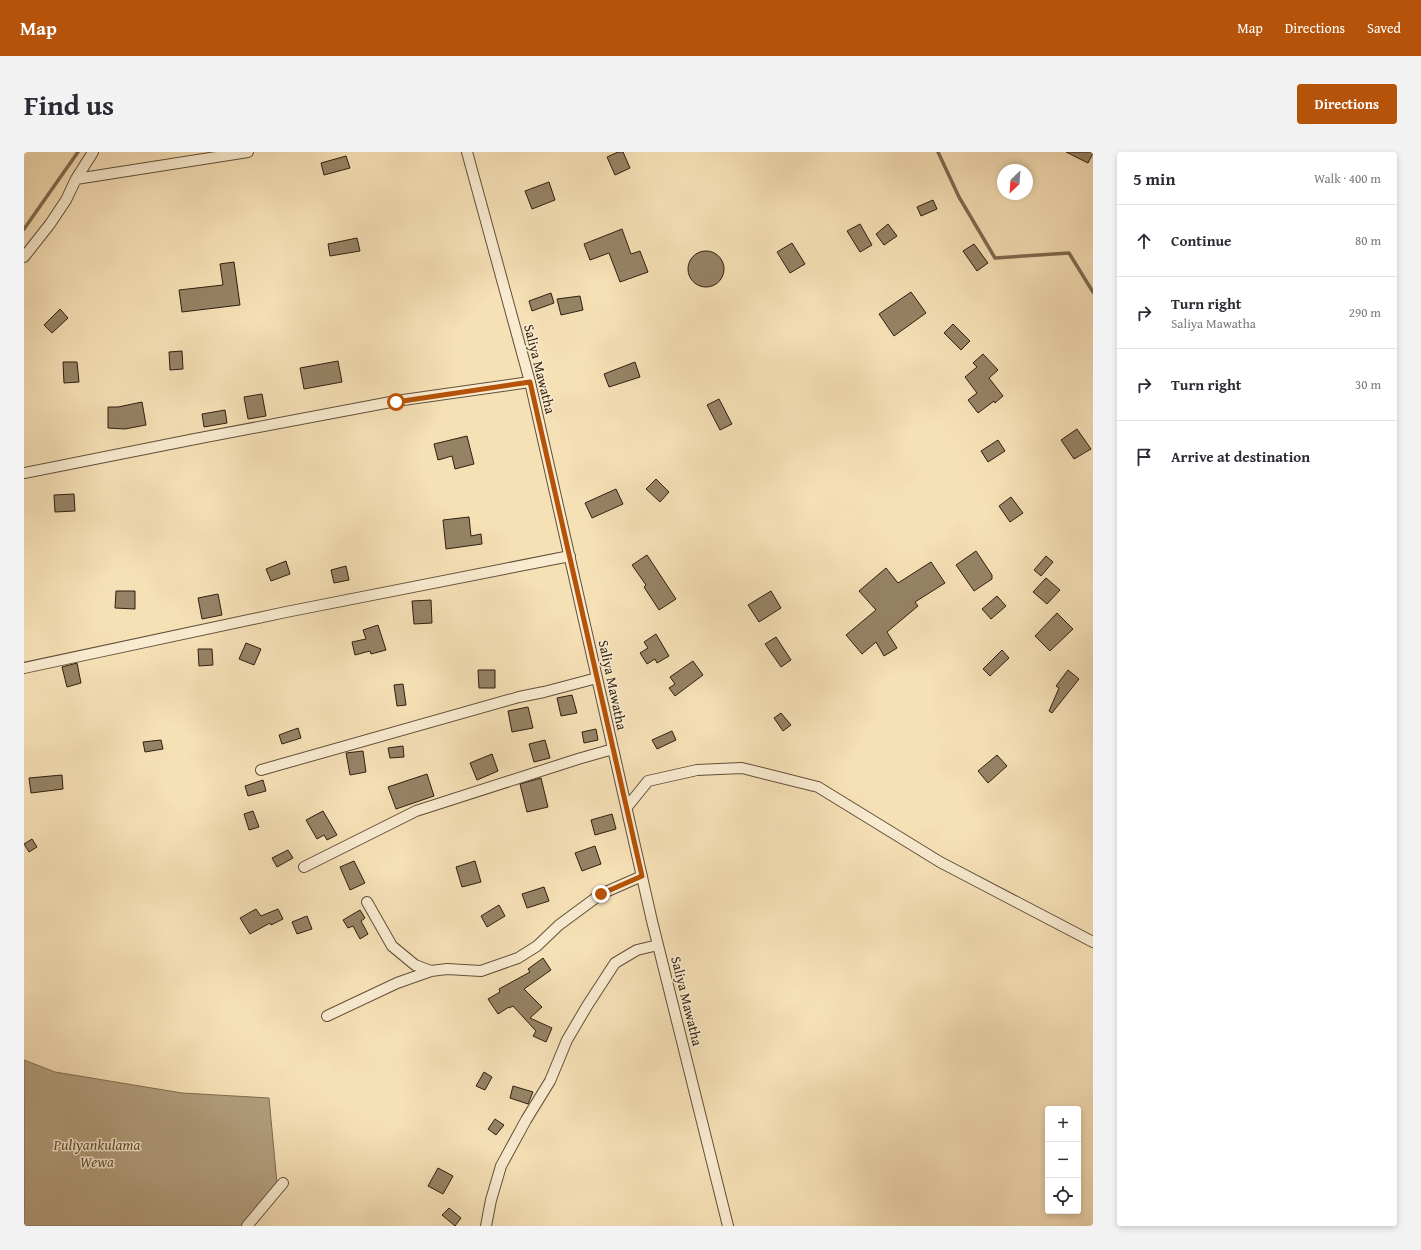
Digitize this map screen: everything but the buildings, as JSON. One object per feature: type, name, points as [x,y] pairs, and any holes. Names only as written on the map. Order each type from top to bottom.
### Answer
[{"type":"street","points":[[24,257],[50,224],[66,200],[76,179],[93,152]]},
{"type":"street","points":[[76,179],[248,152]]},
{"type":"street","name":"Saliya Mawatha","points":[[467,152],[530,382],[658,945],[728,1226]]},
{"type":"street","points":[[24,473],[203,437],[396,402],[530,382]]},
{"type":"street","points":[[24,668],[293,610],[570,556]]},
{"type":"street","points":[[261,770],[519,697],[597,678]]},
{"type":"street","points":[[304,867],[416,811],[613,749]]},
{"type":"street","points":[[627,807],[648,781],[697,770],[742,768],[818,787],[940,862],[1093,942]]},
{"type":"street","points":[[326,1016],[397,983],[431,971],[447,969],[481,971],[518,958],[537,946],[559,925],[601,894],[642,876]]},
{"type":"street","points":[[367,902],[392,946],[415,965],[431,971]]},
{"type":"street","points":[[486,1226],[491,1200],[501,1166],[526,1120],[550,1081],[567,1040],[587,1006],[615,963],[637,950],[658,945]]},
{"type":"street","points":[[247,1226],[282,1183]]},
{"type":"water","name":"Puliyankulama Wewa","points":[[24,1060],[55,1072],[182,1093],[269,1098],[277,1183],[241,1226],[24,1226]]},
{"type":"waterway","points":[[24,229],[78,152]]},
{"type":"waterway","points":[[938,152],[959,197],[995,258],[1069,253],[1093,292]]},
{"type":"route","points":[[396,402],[530,382],[642,876],[601,894]]}]
